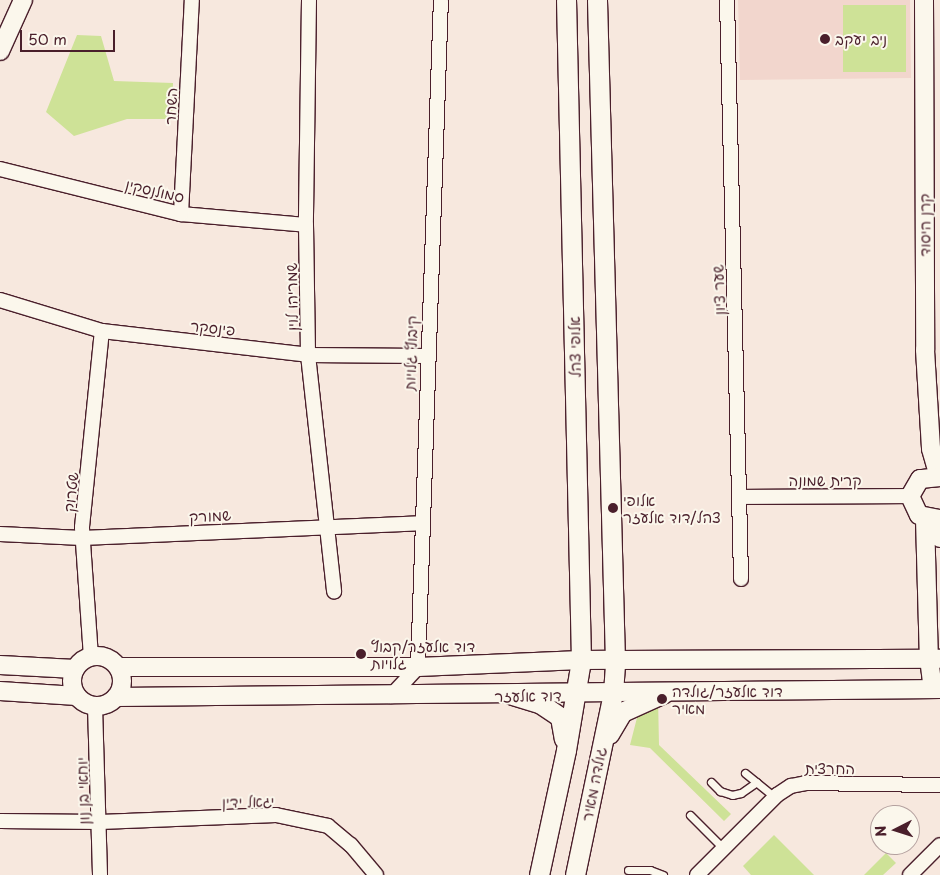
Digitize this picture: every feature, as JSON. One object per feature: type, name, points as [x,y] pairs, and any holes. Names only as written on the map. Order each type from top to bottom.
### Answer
[{"type":"main road","name":"אלופי צהל","points":[[566,0],[581,660],[577,694]]},
{"type":"main road","points":[[597,0],[615,661],[613,693]]},
{"type":"main road","name":"גולדה מאיר","points":[[575,875],[599,751],[613,693]]},
{"type":"main road","points":[[599,751],[622,712],[664,693]]},
{"type":"main road","points":[[512,694],[541,704],[560,717],[566,750]]},
{"type":"main road","points":[[540,875],[577,694]]},
{"type":"street","points":[[0,47],[23,0]]},
{"type":"street","name":"השחר","points":[[181,214],[192,0]]},
{"type":"street","name":"שמריהו לוין","points":[[309,0],[306,225],[308,355],[334,592]]},
{"type":"street","name":"קיבוץ גלויות","points":[[418,667],[426,356],[441,0]]},
{"type":"street","name":"שער ציון","points":[[726,0],[741,579]]},
{"type":"street","name":"קרן היסוד","points":[[924,0],[925,350],[931,449],[935,477]]},
{"type":"street","name":"סמולנסקין","points":[[0,168],[181,214],[306,225]]},
{"type":"street","name":"פינסקר","points":[[1,305],[102,331],[308,355],[426,356]]},
{"type":"street","name":"שטרוק","points":[[91,657],[82,538],[102,331]]},
{"type":"street","points":[[935,477],[915,484],[910,496],[914,510],[935,519]]},
{"type":"street","name":"קרית שמונה","points":[[740,497],[910,496]]},
{"type":"street","points":[[935,519],[940,538]]},
{"type":"street","points":[[935,519],[937,689]]},
{"type":"street","name":"שמורק","points":[[0,534],[82,538],[328,525],[421,523]]},
{"type":"street","points":[[0,665],[75,669],[91,657],[106,658],[118,667],[418,667],[581,660],[936,661]]},
{"type":"street","points":[[116,697],[122,683],[118,667]]},
{"type":"street","points":[[391,696],[418,667]]},
{"type":"street","points":[[75,669],[72,683],[78,696]]},
{"type":"street","name":"דוד אלעזר","points":[[95,706],[116,697],[391,696],[937,689]]},
{"type":"street","points":[[0,691],[78,696],[95,706]]},
{"type":"street","name":"יוחאי בן נון","points":[[95,706],[100,822],[100,875]]},
{"type":"street","name":"החרצית","points":[[697,875],[785,789],[802,783],[940,785]]},
{"type":"street","name":"יגאל ידין","points":[[0,821],[100,822],[276,815],[328,826],[351,845],[376,875]]},
{"type":"street","points":[[910,875],[940,845]]},
{"type":"lane","points":[[745,773],[775,797]]},
{"type":"lane","points":[[711,782],[720,791],[732,794],[741,793],[756,782]]},
{"type":"lane","points":[[690,815],[724,848]]},
{"type":"lane","points":[[628,870],[650,870],[663,875]]},
{"type":"shaded area","name":"ניב יעקב","points":[[738,0],[910,0],[911,78],[740,80]]},
{"type":"green space","points":[[843,5],[906,5],[906,72],[843,72]]},
{"type":"green space","points":[[77,35],[101,36],[114,81],[173,83],[172,119],[127,119],[74,136],[46,112]]},
{"type":"green space","points":[[658,697],[659,745],[731,814],[724,821],[650,748],[630,745],[640,706]]},
{"type":"green space","points":[[774,835],[814,875],[751,875],[743,866]]},
{"type":"green space","points":[[884,855],[888,855],[896,863],[883,875],[864,875]]},
{"type":"place","name":"ניב יעקב","points":[[825,39]]},
{"type":"place","name":"אלופי צהל/דוד אלעזר","points":[[613,508]]},
{"type":"place","name":"דוד אלעזר/קבוץ גלויות","points":[[361,654]]},
{"type":"place","name":"דוד אלעזר/גולדה מאיר","points":[[662,699]]}]
